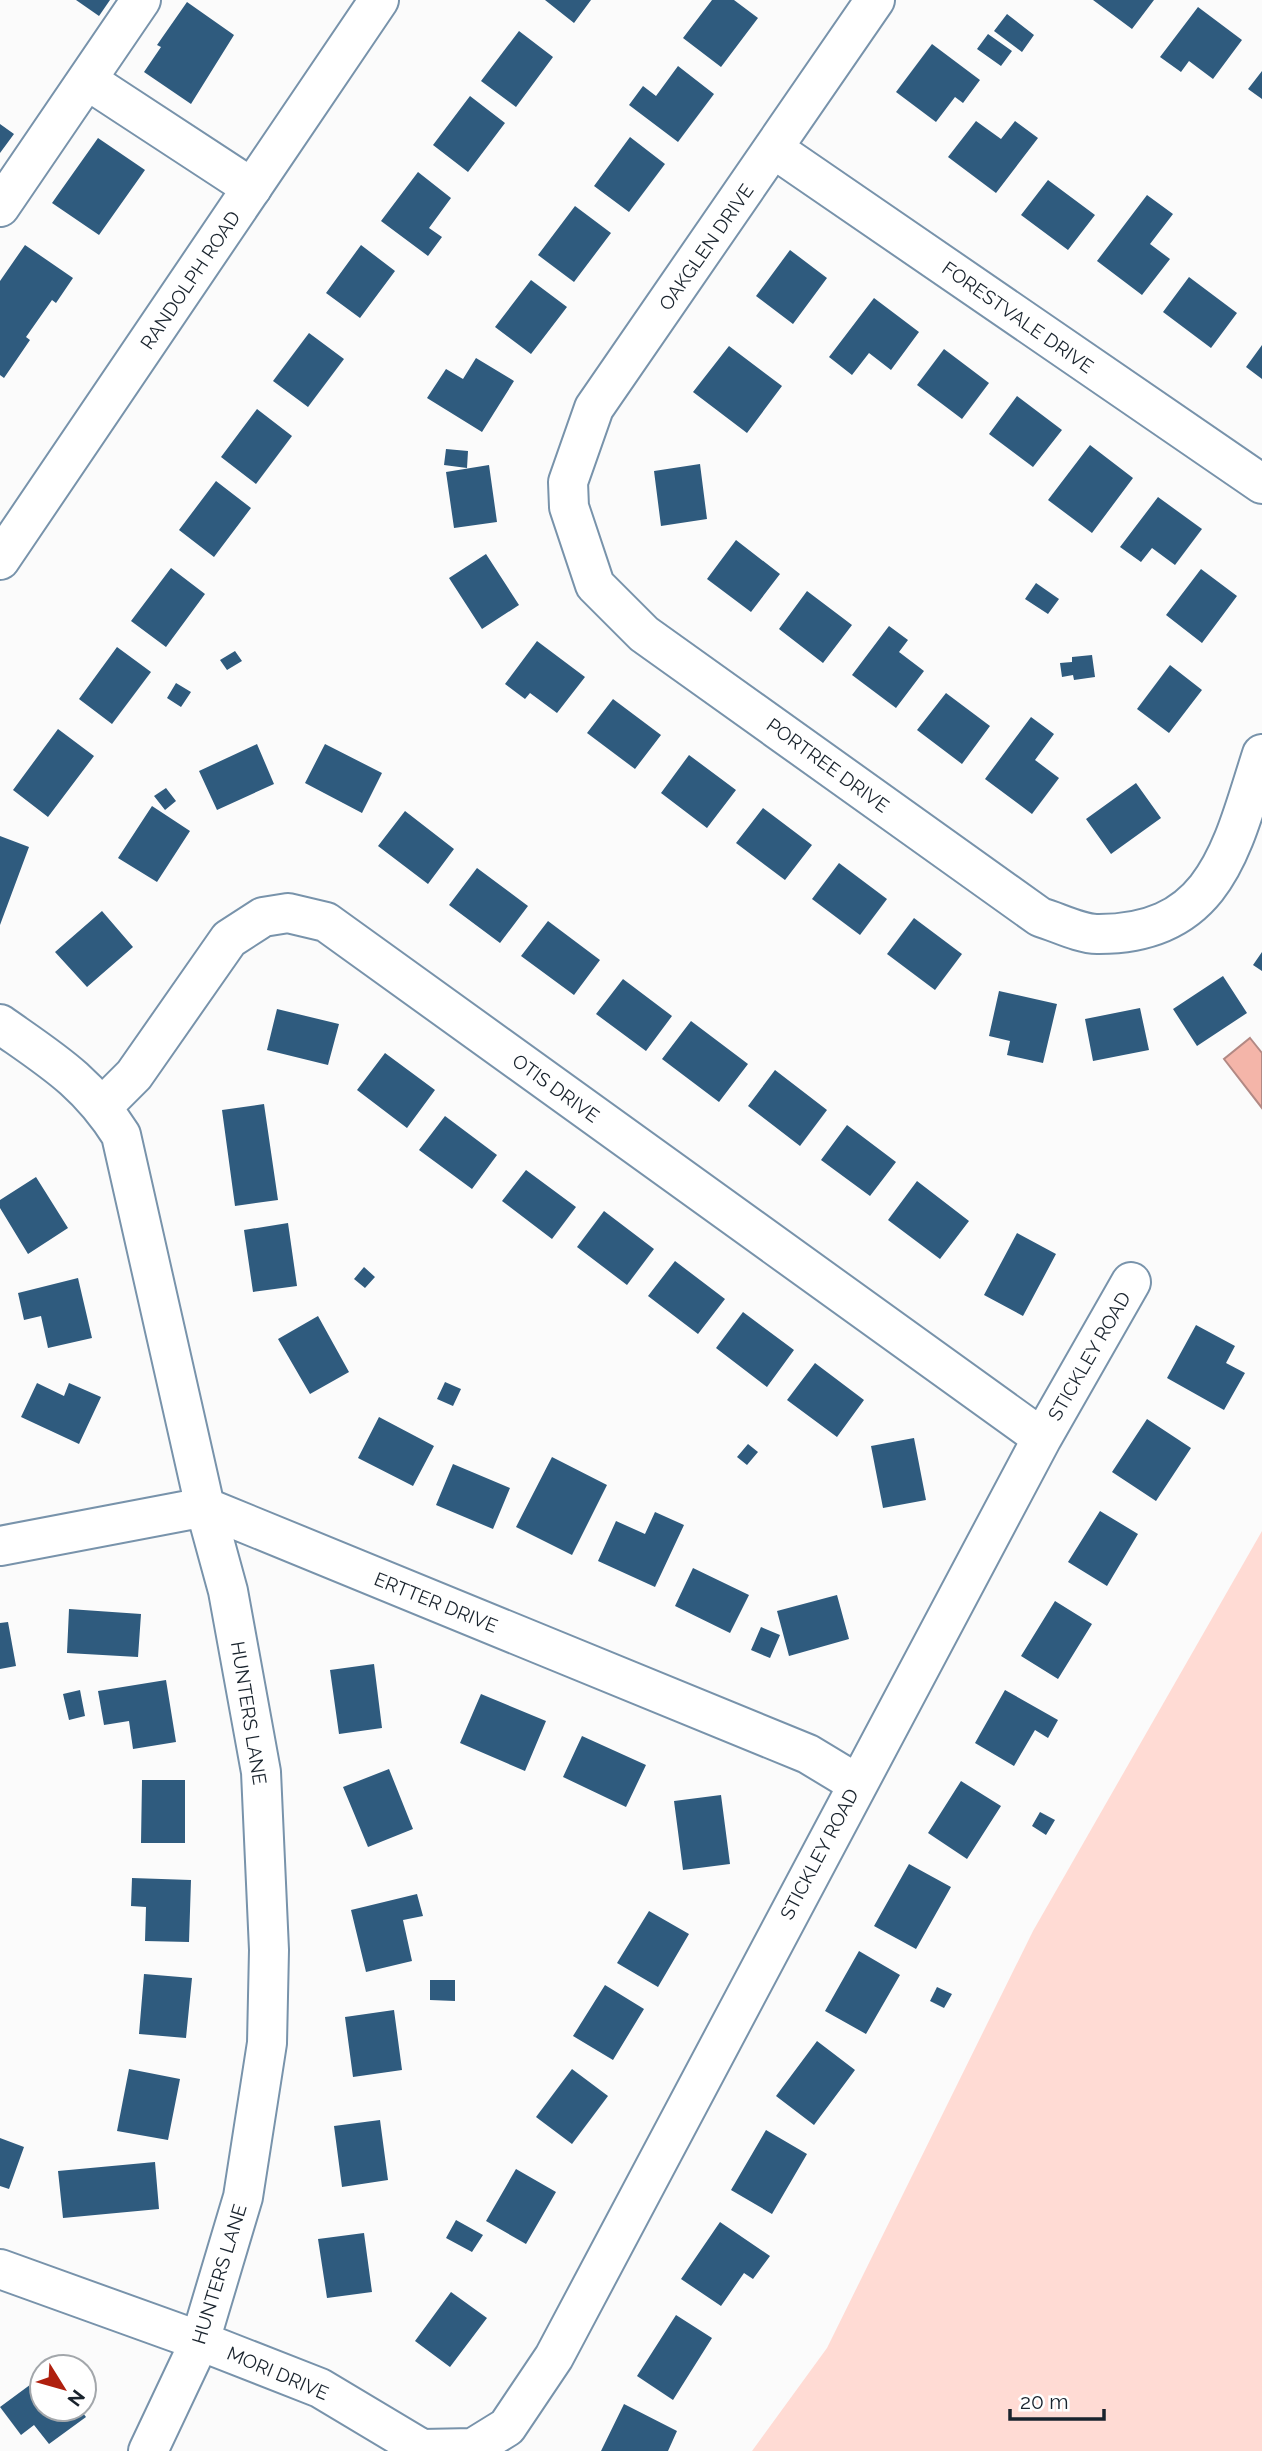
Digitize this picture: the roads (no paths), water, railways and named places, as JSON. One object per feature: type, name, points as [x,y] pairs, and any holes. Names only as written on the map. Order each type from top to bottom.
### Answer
[{"type":"street","points":[[0,207],[141,0]]},
{"type":"street","name":"RANDOLPH ROAD","points":[[0,560],[379,0]]},
{"type":"street","name":"OAKGLEN DRIVE","points":[[569,507],[568,482],[594,408],[874,0]]},
{"type":"street","points":[[87,80],[252,188]]},
{"type":"street","name":"FORESTVALE DRIVE","points":[[774,149],[1262,484]]},
{"type":"street","name":"PORTREE DRIVE","points":[[569,507],[596,585],[644,634],[1040,917],[1095,934],[1153,927],[1199,900],[1229,856],[1262,754]]},
{"type":"street","name":"OTIS DRIVE","points":[[103,1106],[134,1074],[229,939],[262,917],[288,913],[326,922],[1042,1438]]},
{"type":"street","name":"HUNTERS LANE","points":[[0,1024],[76,1078],[103,1106],[121,1135],[205,1507],[228,1591],[261,1772],[269,1950],[267,2043],[243,2197],[200,2341],[148,2451]]},
{"type":"street","name":"STICKLEY ROAD","points":[[507,2427],[554,2357],[856,1783],[1042,1438],[1131,1282]]},
{"type":"street","points":[[0,1546],[205,1507]]},
{"type":"street","name":"ERTTER DRIVE","points":[[205,1507],[808,1754],[856,1783]]},
{"type":"street","name":"MORI DRIVE","points":[[0,2269],[200,2341],[320,2388],[422,2449],[473,2448],[507,2427]]}]
